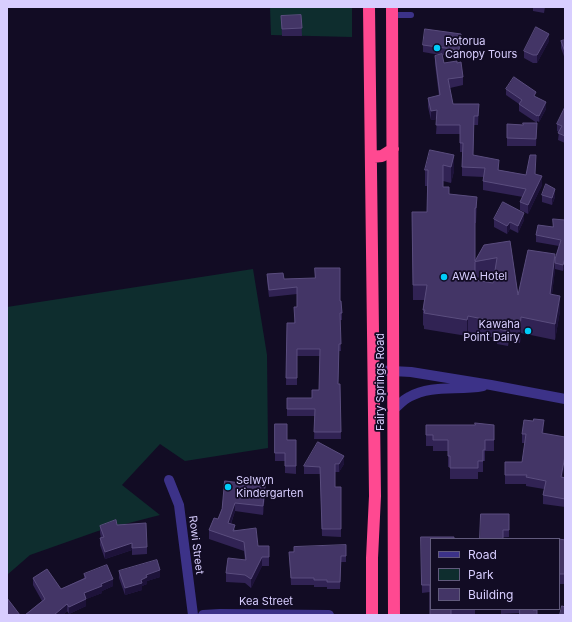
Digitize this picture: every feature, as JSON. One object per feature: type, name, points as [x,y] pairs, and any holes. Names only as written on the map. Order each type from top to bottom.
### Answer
[{"type":"highway","name":"Fairy Springs Road","points":[[370,7],[375,496],[372,558],[372,615]]},
{"type":"highway","points":[[370,28],[376,7]]},
{"type":"highway","name":"Fairy Springs Road","points":[[392,11],[394,615]]},
{"type":"highway","points":[[371,157],[382,156],[393,149]]},
{"type":"street","points":[[374,370],[394,370],[565,397]]},
{"type":"street","points":[[394,409],[407,398],[427,390],[439,388],[471,388],[491,385]]},
{"type":"street","name":"Rowi Street","points":[[168,480],[179,505],[193,615]]},
{"type":"street","name":"Kea Street","points":[[203,615],[329,615]]},
{"type":"lane","points":[[392,11],[411,15]]},
{"type":"green space","points":[[270,7],[352,7],[352,37],[271,35]]},
{"type":"green space","points":[[253,269],[267,355],[268,448],[185,461],[160,444],[122,485],[160,515],[98,531],[30,555],[7,575],[7,307]]},
{"type":"building","points":[[301,15],[302,28],[282,29],[281,16]]},
{"type":"building","points":[[536,27],[549,34],[537,55],[533,55],[524,51]]},
{"type":"building","points":[[425,29],[461,34],[459,50],[423,45]]},
{"type":"building","points":[[565,40],[565,52],[561,41]]},
{"type":"building","points":[[442,54],[444,63],[457,61],[457,63],[461,62],[463,77],[448,79],[453,104],[479,104],[478,116],[474,116],[473,155],[499,160],[498,170],[526,175],[530,155],[536,155],[535,174],[542,176],[528,205],[520,202],[526,189],[483,181],[485,168],[462,167],[463,143],[460,143],[460,125],[436,125],[437,110],[431,111],[428,98],[440,95],[435,56]]},
{"type":"building","points":[[514,77],[536,92],[534,96],[546,102],[539,116],[519,104],[522,100],[506,89]]},
{"type":"building","points":[[565,107],[565,136],[558,133],[562,126],[557,124]]},
{"type":"building","points":[[523,123],[537,123],[536,139],[507,138],[507,124],[523,125]]},
{"type":"building","points":[[430,150],[454,155],[451,167],[443,165],[443,187],[449,187],[449,194],[477,197],[475,208],[475,261],[484,245],[510,241],[518,295],[528,250],[555,254],[550,294],[560,296],[555,324],[521,317],[520,327],[509,325],[508,331],[497,329],[498,322],[468,316],[467,320],[424,313],[425,310],[423,310],[427,285],[413,285],[412,212],[427,212],[428,170],[425,170]],"holes":[[[497,258],[493,283],[475,280],[475,262]]]},
{"type":"building","points":[[546,184],[555,189],[552,198],[542,195]]},
{"type":"building","points":[[503,202],[524,213],[518,226],[510,222],[507,226],[494,219]]},
{"type":"building","points":[[553,219],[565,220],[565,258],[563,265],[555,263],[561,240],[536,235],[538,225],[553,227]]},
{"type":"building","points":[[315,268],[340,268],[340,301],[342,313],[340,313],[341,344],[339,344],[338,384],[340,384],[341,432],[314,432],[315,409],[287,409],[287,398],[312,398],[312,390],[319,390],[320,349],[297,349],[297,378],[286,378],[287,323],[295,323],[294,307],[297,307],[297,287],[269,290],[267,274],[283,273],[284,279],[315,278]]},
{"type":"building","points":[[534,419],[544,420],[542,433],[565,437],[565,456],[561,477],[565,478],[565,499],[543,495],[546,481],[526,477],[527,475],[505,475],[505,462],[522,462],[526,434],[522,434],[524,420],[533,421]]},
{"type":"building","points":[[475,423],[494,425],[494,440],[485,440],[483,461],[478,461],[478,468],[450,468],[448,440],[433,440],[433,435],[426,435],[426,425],[475,425]]},
{"type":"building","points":[[275,424],[287,424],[287,440],[296,440],[296,466],[285,466],[285,453],[275,453]]},
{"type":"building","points":[[318,442],[344,456],[339,464],[335,464],[335,487],[341,487],[341,529],[322,529],[320,467],[304,466]]},
{"type":"building","points":[[225,481],[265,486],[263,506],[235,503],[228,523],[235,525],[233,531],[256,528],[258,546],[269,546],[269,557],[262,557],[251,579],[245,575],[226,573],[228,558],[246,560],[244,542],[209,530],[214,518],[218,519],[222,509]]},
{"type":"building","points":[[481,514],[509,514],[509,530],[503,530],[503,538],[480,538]]},
{"type":"building","points":[[116,520],[117,525],[146,523],[147,547],[132,548],[132,543],[105,552],[100,538],[104,537],[100,526]]},
{"type":"building","points":[[421,537],[454,537],[430,538],[430,585],[422,585]]},
{"type":"building","points":[[560,539],[565,540],[565,574],[560,574]]},
{"type":"building","points":[[346,545],[346,556],[341,556],[340,582],[314,580],[314,578],[291,578],[289,552],[294,552],[294,547]]},
{"type":"building","points":[[157,560],[160,570],[146,575],[147,577],[141,580],[142,583],[125,588],[119,571]]},
{"type":"building","points":[[107,565],[113,579],[101,584],[102,586],[84,593],[86,599],[69,607],[67,604],[54,615],[25,615],[45,599],[33,578],[47,569],[61,589],[86,578],[84,574]]},
{"type":"building","points":[[7,598],[20,615],[7,615]]},
{"type":"building","points":[[562,606],[565,607],[565,615],[560,615]]},
{"type":"building","points":[[430,610],[451,610],[451,615],[430,615]]},
{"type":"building","points":[[520,610],[537,610],[537,615],[520,615]]},
{"type":"place","name":"Rotorua Canopy Tours","points":[[437,48]]},
{"type":"place","name":"AWA Hotel","points":[[444,277]]},
{"type":"place","name":"Kawaha Point Dairy","points":[[528,331]]},
{"type":"place","name":"Selwyn Kindergarten","points":[[228,487]]}]
